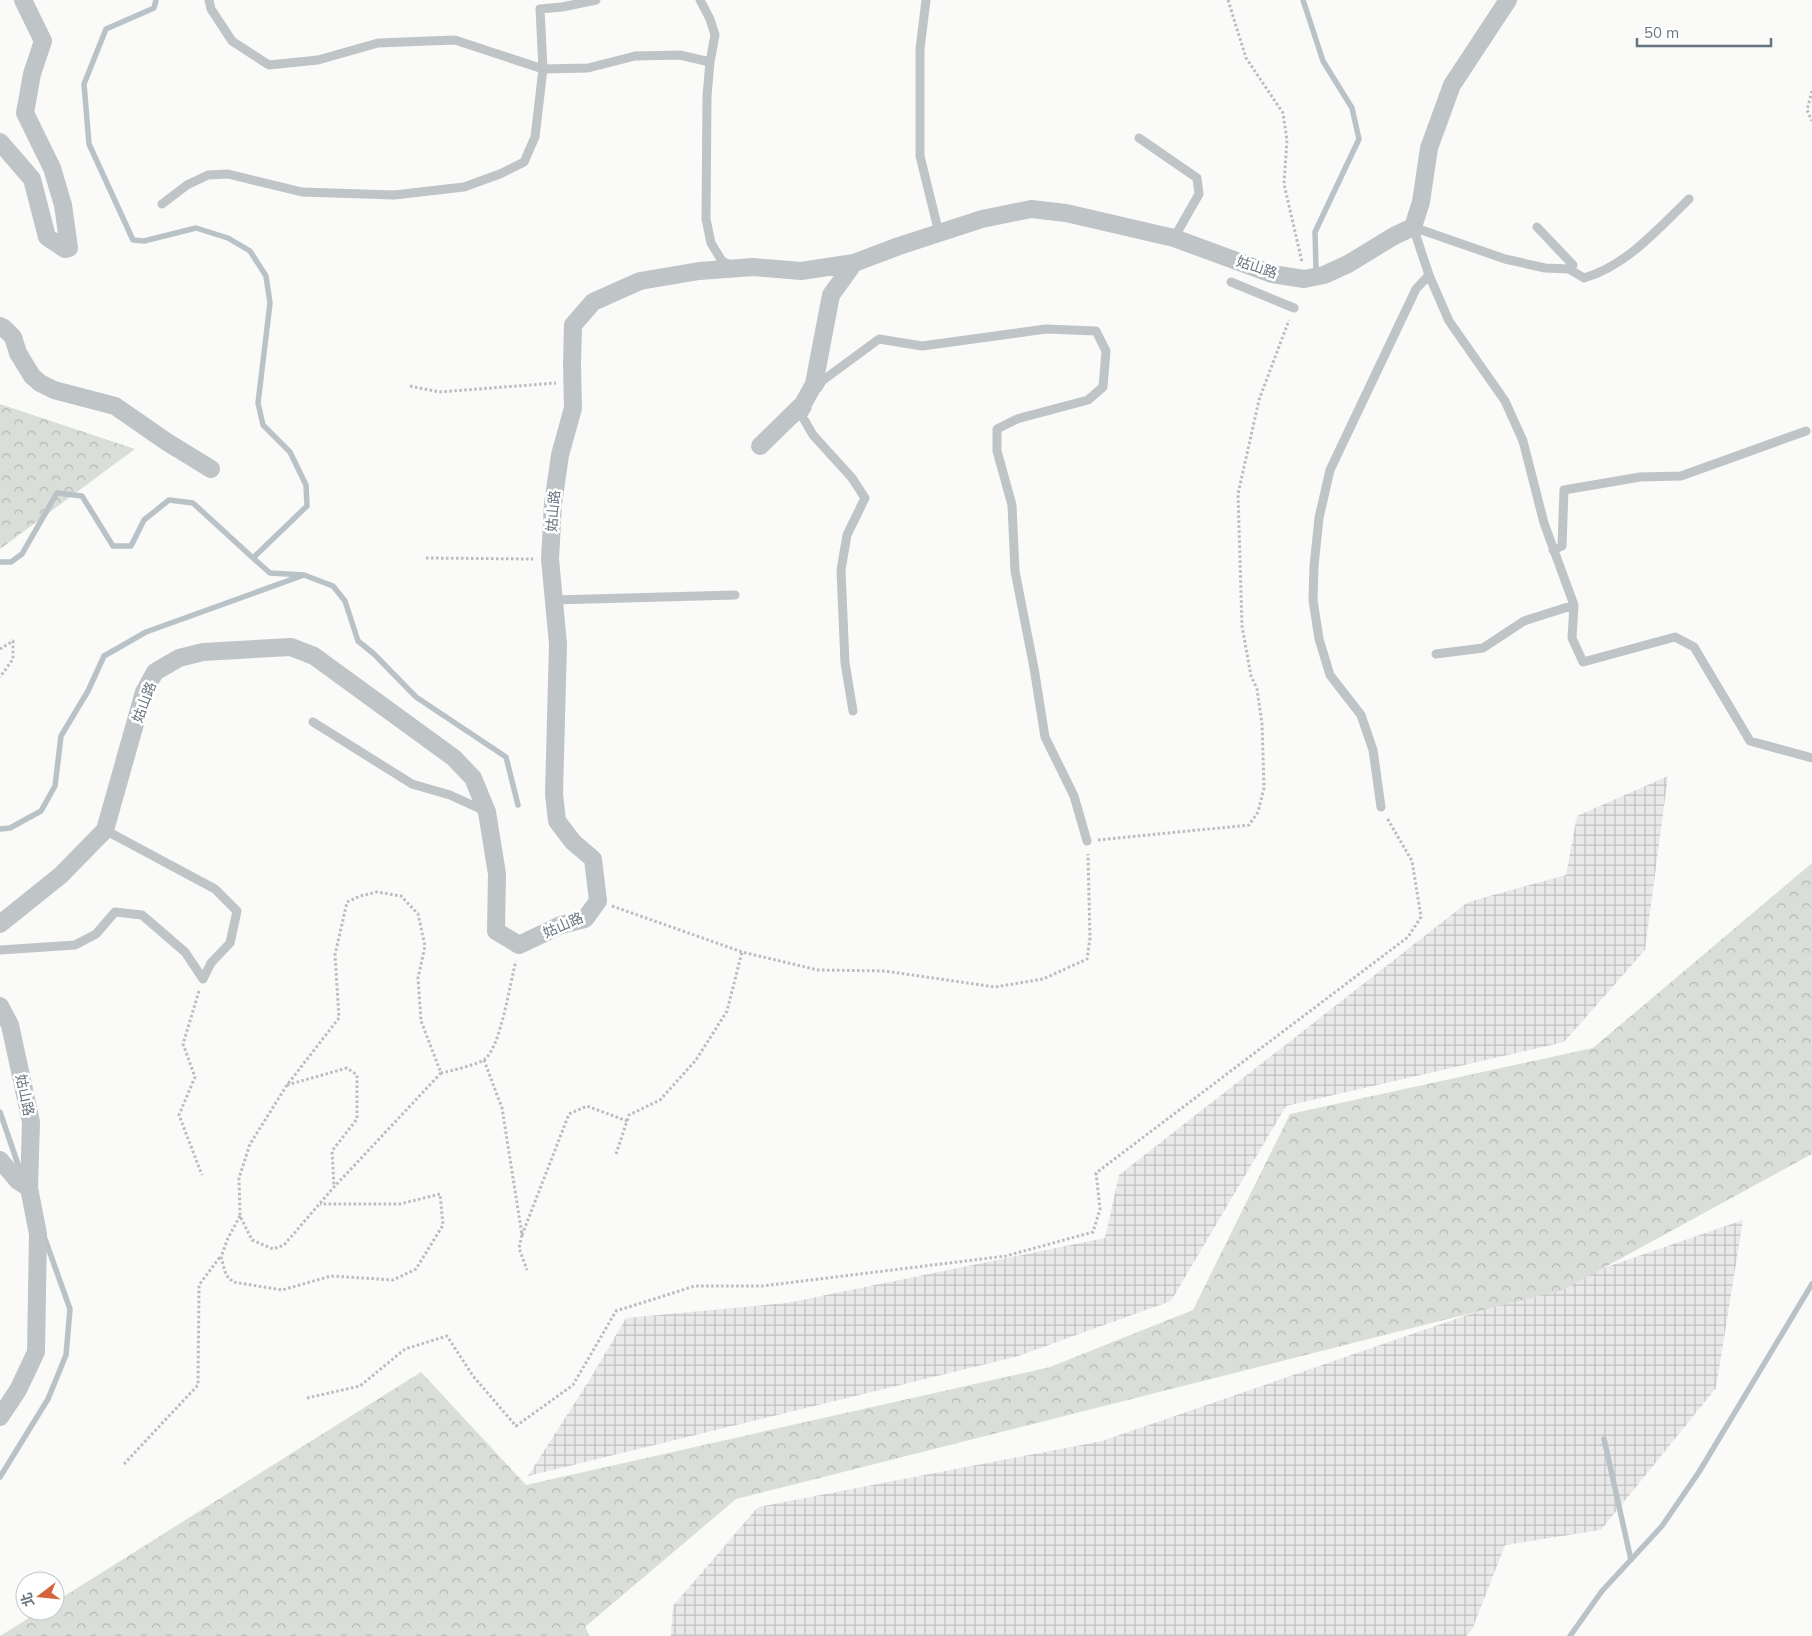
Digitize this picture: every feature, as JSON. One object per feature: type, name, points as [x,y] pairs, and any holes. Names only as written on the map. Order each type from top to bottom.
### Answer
[{"type":"street","points":[[0,142],[32,179],[47,236],[65,249],[70,248],[63,205],[52,168],[25,113],[32,74],[43,41],[23,0]]},
{"type":"street","points":[[1414,227],[1421,202],[1429,148],[1452,84],[1508,0]]},
{"type":"street","name":"姑山路","points":[[0,924],[61,875],[105,830],[144,692],[155,672],[178,658],[203,652],[291,647],[314,656],[454,758],[473,778],[487,812],[496,874],[496,931],[520,945],[561,925],[585,919],[598,901],[593,859],[573,842],[558,821],[554,794],[558,703],[558,644],[550,559],[553,504],[560,455],[573,408],[573,325],[593,302],[640,281],[699,271],[753,267],[802,271],[854,263],[939,233],[982,220],[1031,209],[1066,213],[1174,238],[1272,274],[1304,279],[1324,275],[1348,264],[1394,236],[1414,227]]},
{"type":"street","points":[[760,446],[803,404],[814,384],[831,295],[854,263]]},
{"type":"street","points":[[0,326],[13,337],[18,353],[32,376],[40,383],[54,390],[115,406],[167,442],[211,469]]},
{"type":"street","name":"姑山路","points":[[0,1006],[10,1025],[31,1122],[28,1188],[38,1234],[36,1352],[18,1390],[0,1418]]},
{"type":"street","points":[[0,1160],[18,1181],[28,1188]]},
{"type":"lane","points":[[209,0],[212,9],[232,41],[269,65],[318,60],[378,43],[455,40],[543,69],[588,68],[635,56],[680,55],[710,62]]},
{"type":"lane","points":[[162,204],[187,185],[208,175],[228,174],[302,192],[394,195],[464,187],[500,174],[524,162],[535,137],[543,69],[540,4],[562,8],[596,0]]},
{"type":"lane","points":[[700,0],[710,19],[715,35],[710,62],[708,96],[706,219],[711,243],[722,261],[737,269]]},
{"type":"lane","points":[[926,0],[920,49],[920,156],[939,233]]},
{"type":"lane","points":[[1139,138],[1197,178],[1199,194],[1174,238]]},
{"type":"lane","points":[[1414,227],[1505,259],[1545,268],[1569,269],[1584,278],[1599,274],[1639,248],[1689,199]]},
{"type":"lane","points":[[1414,227],[1429,275],[1449,321],[1504,401],[1523,441],[1544,523],[1574,604],[1572,638],[1583,662],[1675,637],[1694,647],[1750,741],[1812,758]]},
{"type":"lane","points":[[1537,227],[1573,265],[1569,269]]},
{"type":"lane","points":[[1381,807],[1373,750],[1362,715],[1330,676],[1319,639],[1313,600],[1315,557],[1319,518],[1330,470],[1416,289],[1429,275]]},
{"type":"lane","points":[[1231,282],[1294,308]]},
{"type":"lane","points":[[853,711],[845,663],[841,570],[847,535],[865,498],[852,478],[813,435],[802,416],[822,381],[879,339],[922,346],[1046,329],[1096,330],[1106,351],[1102,387],[1088,400],[1017,420],[997,429],[997,451],[1012,505],[1014,571],[1034,668],[1045,737],[1074,796],[1088,841]]},
{"type":"lane","points":[[1553,550],[1562,546],[1564,490],[1640,477],[1681,476],[1806,430]]},
{"type":"lane","points":[[554,600],[735,595]]},
{"type":"lane","points":[[1436,654],[1483,648],[1524,621],[1574,604]]},
{"type":"lane","points":[[313,722],[412,784],[450,795],[487,812]]},
{"type":"lane","points":[[0,950],[75,945],[96,934],[115,912],[142,915],[185,952],[203,979],[211,963],[230,943],[237,911],[215,889],[105,830]]},
{"type":"path","points":[[1228,0],[1246,58],[1283,113],[1287,140],[1284,184],[1304,279]]},
{"type":"path","points":[[1812,91],[1808,110],[1812,121]]},
{"type":"path","points":[[598,901],[742,952],[818,970],[885,971],[995,987],[1043,978],[1087,959],[1090,938],[1088,841],[1249,826],[1258,812],[1264,788],[1262,724],[1257,688],[1251,676],[1242,626],[1238,494],[1259,400],[1294,308]]},
{"type":"path","points":[[410,386],[439,392],[572,382]]},
{"type":"path","points":[[426,558],[550,559]]},
{"type":"path","points":[[0,649],[13,641],[13,659],[0,677]]},
{"type":"path","points":[[307,1398],[360,1386],[405,1349],[447,1336],[473,1376],[516,1426],[573,1385],[616,1311],[695,1286],[762,1286],[1006,1256],[1093,1232],[1100,1209],[1096,1172],[1408,937],[1421,917],[1412,861],[1381,807]]},
{"type":"path","points":[[441,1074],[421,1021],[418,978],[425,946],[418,914],[400,896],[377,892],[360,896],[347,902],[335,955],[339,1018],[287,1086],[250,1144],[239,1178],[240,1216],[252,1240],[273,1248],[284,1245],[334,1187],[441,1074],[484,1060],[491,1051],[500,1028],[520,945]]},
{"type":"path","points":[[616,1154],[629,1116],[660,1100],[696,1060],[727,1010],[742,952]]},
{"type":"path","points":[[202,1175],[179,1115],[195,1077],[183,1044],[203,979]]},
{"type":"path","points":[[484,1060],[502,1108],[522,1235]]},
{"type":"path","points":[[287,1086],[347,1068],[356,1075],[357,1119],[332,1152],[334,1187]]},
{"type":"path","points":[[527,1270],[520,1248],[522,1235],[569,1114],[587,1106],[627,1121]]},
{"type":"path","points":[[221,1257],[226,1275],[233,1282],[250,1286],[282,1290],[331,1276],[393,1280],[416,1269],[443,1225],[440,1194],[400,1204],[319,1204]]},
{"type":"path","points":[[124,1464],[198,1385],[199,1285],[221,1257],[228,1238],[240,1216]]},
{"type":"shaded area","points":[[1668,776],[1645,950],[1564,1042],[1286,1106],[1171,1301],[1015,1357],[528,1476],[590,1379],[626,1318],[787,1303],[1105,1238],[1119,1175],[1468,902],[1566,875],[1577,816]]},
{"type":"shaded area","points":[[1743,1220],[1716,1388],[1601,1530],[1505,1545],[1472,1630],[1466,1636],[671,1636],[673,1606],[758,1507],[1102,1441]]},
{"type":"green space","points":[[0,404],[135,449],[0,549]]},
{"type":"green space","points":[[1812,863],[1812,1154],[1563,1290],[736,1499],[585,1627],[590,1636],[0,1636],[24,1621],[65,1621],[65,1596],[421,1372],[526,1485],[1050,1367],[1193,1310],[1290,1114],[1593,1048]]},
{"type":"waterway","points":[[0,562],[11,562],[22,554],[57,493],[82,496],[113,546],[131,546],[144,520],[169,500],[193,503],[253,558],[307,506],[306,485],[290,452],[263,425],[258,403],[270,303],[266,276],[250,251],[228,238],[196,228],[144,241],[133,240],[89,144],[84,84],[106,29],[154,8],[156,0]]},
{"type":"waterway","points":[[1303,0],[1323,61],[1352,108],[1359,139],[1315,232],[1316,268]]},
{"type":"waterway","points":[[253,558],[270,573],[304,575],[333,586],[345,601],[358,641],[374,654],[416,697],[506,757],[518,805]]},
{"type":"waterway","points":[[0,829],[10,828],[41,811],[55,786],[61,736],[88,691],[104,656],[146,632],[304,575]]},
{"type":"waterway","points":[[0,1112],[22,1176]]},
{"type":"waterway","points":[[0,1477],[48,1399],[66,1355],[70,1309],[45,1239]]},
{"type":"waterway","points":[[1570,1636],[1602,1591],[1662,1526],[1699,1472],[1812,1284]]},
{"type":"waterway","points":[[1604,1439],[1631,1560]]}]
